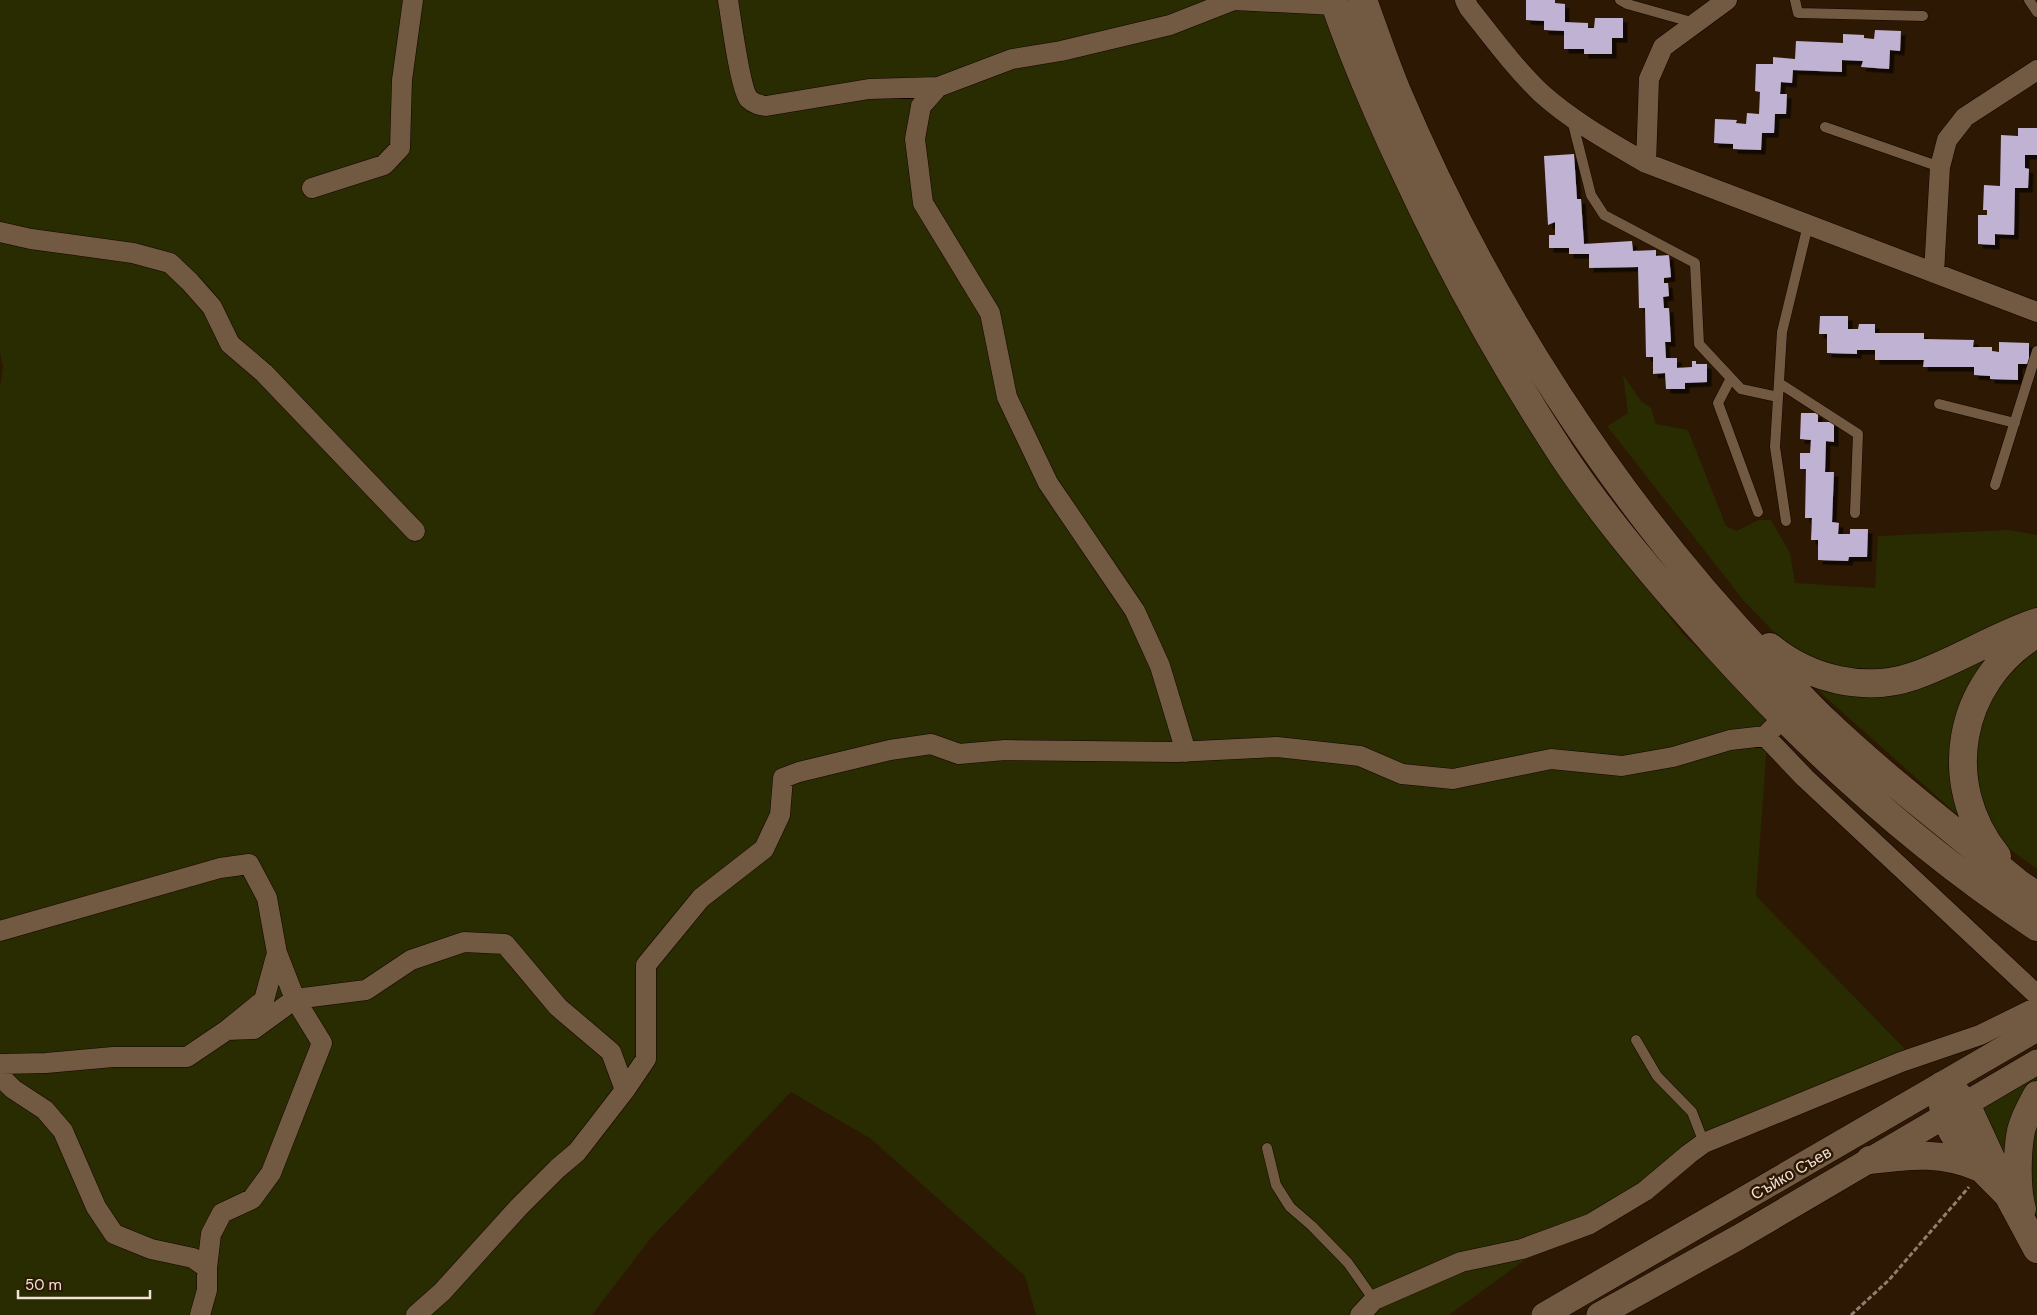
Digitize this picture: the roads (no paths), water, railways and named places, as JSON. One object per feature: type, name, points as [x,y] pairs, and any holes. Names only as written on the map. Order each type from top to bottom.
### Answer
[{"type":"main road","points":[[1364,0],[1396,89],[1460,226],[1524,340],[1590,442],[1652,529],[1709,598],[1824,720],[1899,787],[2028,889]]},
{"type":"main road","points":[[1334,3],[1371,99],[1432,231],[1497,349],[1564,457],[1624,539],[1719,650],[1774,727],[2004,905],[2037,927]]},
{"type":"main road","points":[[1709,598],[1778,654],[1803,669],[1831,679],[1850,682],[1891,681],[1913,676],[1958,658],[2019,628],[2037,622]]},
{"type":"main road","points":[[2028,889],[1989,846],[1972,813],[1963,774],[1963,751],[1973,707],[1994,668],[2008,653],[2037,633]]},
{"type":"main road","points":[[1943,1085],[1941,1094],[1956,1110],[2008,1195],[2035,1246]]},
{"type":"main road","points":[[2035,1246],[2021,1205],[2018,1181],[2019,1146],[2024,1122],[2037,1095]]},
{"type":"main road","points":[[1956,1110],[1964,1150],[2008,1195]]},
{"type":"main road","points":[[1870,1160],[1933,1154],[1951,1157],[1984,1170]]},
{"type":"street","points":[[312,188],[384,165],[400,148],[402,80],[413,0]]},
{"type":"street","points":[[728,0],[741,75],[748,98],[757,105],[766,106],[870,89],[938,88],[1012,58],[1061,52],[1170,26],[1234,0],[1334,3]]},
{"type":"street","points":[[1465,0],[1469,8],[1513,63],[1542,93],[1590,130],[1646,162],[2037,312]]},
{"type":"street","points":[[1646,162],[1649,79],[1663,47],[1727,0]]},
{"type":"street","points":[[1934,273],[1940,167],[1947,140],[1965,117],[2037,70]]},
{"type":"street","points":[[938,88],[921,106],[915,139],[923,203],[990,313],[1007,397],[1048,483],[1135,611],[1160,666],[1186,752]]},
{"type":"street","points":[[0,232],[31,239],[133,253],[170,263],[212,307],[230,344],[264,373],[415,531]]},
{"type":"street","points":[[416,1315],[442,1292],[518,1208],[577,1152],[625,1090],[646,1059],[646,965],[701,898],[764,849],[780,815],[782,778],[799,772],[890,750],[931,744],[959,754],[1005,750],[1186,752],[1277,746],[1360,756],[1402,774],[1453,779],[1551,759],[1622,766],[1673,757],[1774,727],[1805,778],[2037,995]]},
{"type":"street","points":[[0,931],[220,868],[249,864],[267,898],[277,953],[295,999],[322,1043],[271,1173],[252,1199],[222,1213],[211,1234],[207,1268],[207,1290],[200,1315]]},
{"type":"street","points":[[227,1030],[254,1029],[295,999],[366,990],[412,960],[464,942],[505,944],[558,1007],[611,1052],[625,1090]]},
{"type":"street","points":[[0,1064],[46,1063],[113,1057],[187,1057],[227,1030],[264,1000],[277,953]]},
{"type":"street","points":[[1360,1315],[1374,1300],[1461,1262],[1522,1249],[1590,1224],[1645,1191],[1704,1143],[1901,1062],[1980,1035],[2037,1006]]},
{"type":"street","name":"Съйко Съев","points":[[1544,1315],[2037,1029]]},
{"type":"street","name":"Съйко Съев","points":[[1599,1315],[1739,1237],[2037,1062]]},
{"type":"street","points":[[0,1076],[13,1089],[44,1110],[63,1131],[96,1207],[114,1234],[151,1249],[193,1258],[207,1268]]},
{"type":"lane","points":[[1620,0],[1627,4],[1695,23]]},
{"type":"lane","points":[[1795,0],[1798,13],[1923,16]]},
{"type":"lane","points":[[2030,0],[2037,12]]},
{"type":"lane","points":[[1571,116],[1591,195],[1604,215],[1695,263],[1699,344],[1741,388],[1778,397]]},
{"type":"lane","points":[[1825,127],[1940,167]]},
{"type":"lane","points":[[1786,521],[1775,447],[1782,332],[1808,225]]},
{"type":"lane","points":[[1995,485],[2037,351]]},
{"type":"lane","points":[[1730,378],[1718,403],[1758,512]]},
{"type":"lane","points":[[1779,384],[1858,434],[1854,513]]},
{"type":"lane","points":[[1939,404],[2015,423]]},
{"type":"lane","points":[[1636,1040],[1657,1076],[1692,1112],[1704,1143]]},
{"type":"lane","points":[[1267,1148],[1276,1185],[1290,1207],[1312,1226],[1348,1263],[1374,1300]]}]
